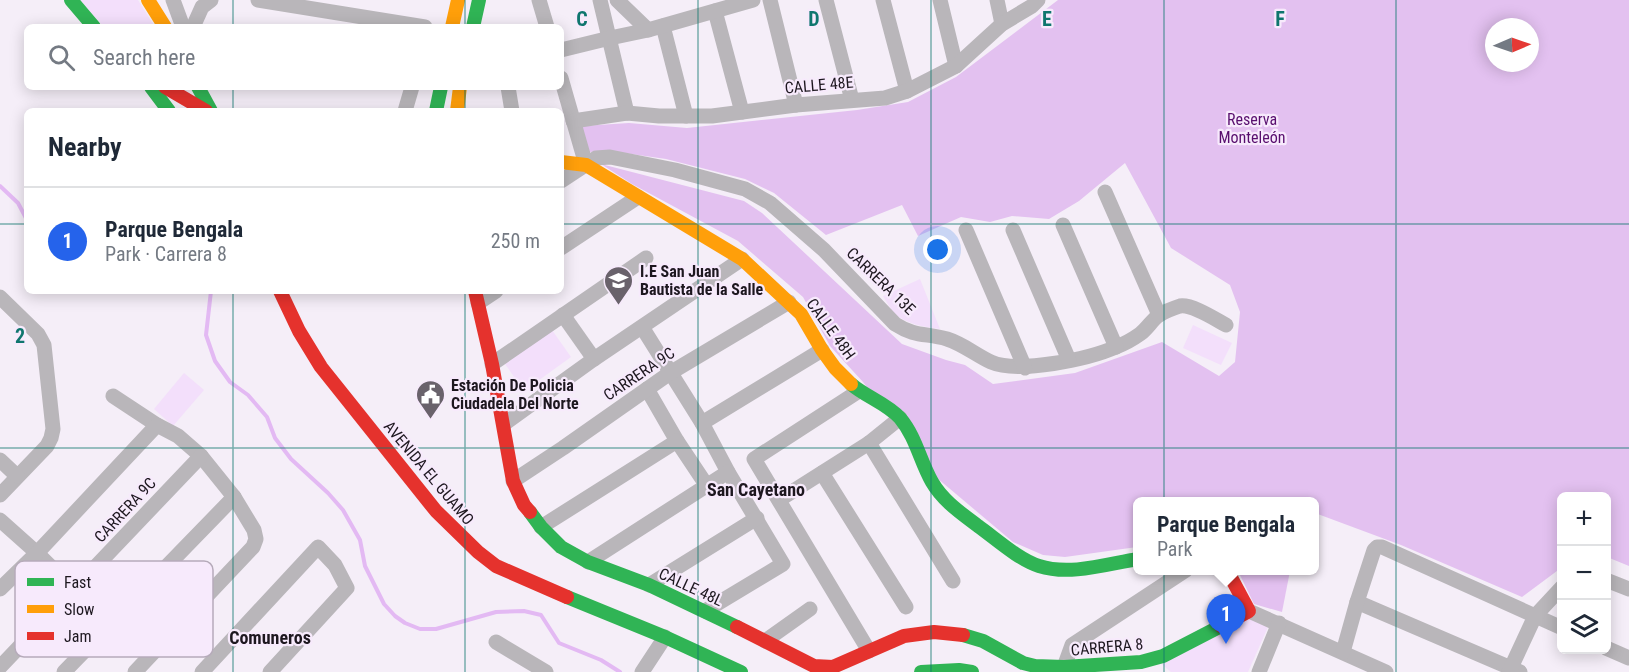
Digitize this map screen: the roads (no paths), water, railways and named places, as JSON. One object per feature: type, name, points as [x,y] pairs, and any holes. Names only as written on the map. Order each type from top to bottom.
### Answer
[{"type":"street","points":[[71,0],[91,24]]},
{"type":"street","points":[[148,0],[163,24]]},
{"type":"street","points":[[258,0],[334,20],[386,24]]},
{"type":"street","points":[[453,24],[458,0]]},
{"type":"street","points":[[474,24],[479,0]]},
{"type":"street","points":[[539,0],[546,24]]},
{"type":"street","points":[[600,0],[627,113]]},
{"type":"street","points":[[617,0],[656,28],[686,116]]},
{"type":"street","points":[[770,0],[796,105]]},
{"type":"street","points":[[826,0],[852,100]]},
{"type":"street","points":[[883,0],[907,91]]},
{"type":"street","points":[[940,0],[956,66]]},
{"type":"street","points":[[997,0],[1002,24]]},
{"type":"street","name":"CALLE 48E","points":[[573,121],[627,113],[712,116],[796,105],[885,98],[907,91],[956,66],[1002,24],[1038,0]]},
{"type":"street","points":[[564,49],[656,28],[748,1]]},
{"type":"street","points":[[182,24],[175,5],[206,4]]},
{"type":"street","points":[[195,24],[206,4]]},
{"type":"street","points":[[715,11],[742,112]]},
{"type":"street","points":[[564,89],[586,165]]},
{"type":"street","points":[[153,90],[168,108]]},
{"type":"street","points":[[170,90],[201,108]]},
{"type":"street","points":[[200,90],[209,108]]},
{"type":"street","points":[[406,108],[411,90]]},
{"type":"street","points":[[437,108],[440,90]]},
{"type":"street","points":[[457,108],[460,90]]},
{"type":"street","points":[[508,90],[512,108]]},
{"type":"street","name":"CARRERA 13E","points":[[564,179],[596,158],[610,158],[675,170],[745,189],[770,203],[824,250],[895,324],[916,334],[947,339],[991,362],[1004,366],[1025,368],[1096,354],[1139,335],[1158,315],[1180,306],[1188,306],[1226,325]]},
{"type":"street","name":"CALLE 48H","points":[[564,162],[586,165],[742,259],[801,314],[835,368],[859,391],[893,411],[900,418],[912,434],[932,482],[945,500],[1010,550],[1037,566],[1056,570],[1080,569],[1133,560]]},
{"type":"street","points":[[1105,192],[1158,315]]},
{"type":"street","points":[[564,246],[638,196]]},
{"type":"street","points":[[1063,225],[1116,347]]},
{"type":"street","points":[[966,230],[1025,368]]},
{"type":"street","points":[[1013,230],[1069,360]]},
{"type":"street","points":[[492,364],[646,258]]},
{"type":"street","points":[[504,423],[742,259]]},
{"type":"street","name":"AVENIDA EL GUAMO","points":[[281,294],[298,331],[321,367],[436,511],[471,546],[496,566],[530,582],[665,637],[741,672]]},
{"type":"street","points":[[0,297],[39,334],[44,345],[53,429],[47,446],[0,495]]},
{"type":"street","points":[[476,297],[504,423],[513,481],[524,505],[541,526],[677,441]]},
{"type":"street","name":"CARRERA 9C","points":[[513,481],[670,373],[789,302]]},
{"type":"street","points":[[563,315],[594,359]]},
{"type":"street","points":[[642,327],[702,423],[728,472],[783,564],[705,611]]},
{"type":"street","points":[[702,423],[822,350]]},
{"type":"street","points":[[647,389],[677,441],[707,486]]},
{"type":"street","points":[[859,391],[754,459],[869,651]]},
{"type":"street","points":[[114,396],[178,436],[201,456],[234,497],[254,530],[256,539],[253,548],[213,590]]},
{"type":"street","points":[[779,500],[869,443],[900,418]]},
{"type":"street","points":[[29,561],[157,424]]},
{"type":"street","points":[[869,443],[953,581]]},
{"type":"street","name":"CARRERA 9C","points":[[101,561],[201,456]]},
{"type":"street","points":[[0,460],[17,476]]},
{"type":"street","points":[[588,562],[728,472]]},
{"type":"street","points":[[822,473],[906,607]]},
{"type":"street","points":[[171,561],[234,497]]},
{"type":"street","points":[[649,585],[757,518]]},
{"type":"street","points":[[0,520],[45,561]]},
{"type":"street","name":"CALLE 48L","points":[[541,526],[561,547],[588,562],[649,585],[814,666],[833,667]]},
{"type":"street","points":[[202,672],[318,547],[335,565],[347,588],[270,672]]},
{"type":"street","points":[[1343,652],[1357,602],[1377,547],[1557,626]]},
{"type":"street","points":[[0,589],[15,574]]},
{"type":"street","points":[[1064,667],[1072,645],[1178,575]]},
{"type":"street","points":[[1230,575],[1249,611],[1386,672]]},
{"type":"street","points":[[1611,582],[1629,589]]},
{"type":"street","points":[[1357,602],[1513,671],[1535,616],[1557,592]]},
{"type":"street","points":[[765,641],[810,609]]},
{"type":"street","name":"CARRERA 8","points":[[833,667],[904,636],[934,632],[961,633],[983,641],[1023,663],[1035,666],[1104,668],[1162,656],[1249,611]]},
{"type":"street","points":[[1259,672],[1279,623]]},
{"type":"street","points":[[642,672],[665,637]]},
{"type":"street","points":[[496,642],[529,668],[546,672]]},
{"type":"street","points":[[1611,650],[1629,657]]},
{"type":"street","name":"CARRERA 9C","points":[[0,667],[15,651]]},
{"type":"street","points":[[64,672],[78,657]]},
{"type":"street","points":[[135,672],[149,657]]},
{"type":"street","points":[[1141,662],[1155,672]]},
{"type":"street","points":[[921,672],[959,670],[972,672]]},
{"type":"waterway","points":[[0,186],[18,203],[24,214]]},
{"type":"waterway","points":[[211,294],[206,335],[215,361],[230,382],[248,395],[267,417],[275,438],[291,459],[343,510],[360,540],[365,566],[384,604],[395,616],[420,629],[436,629],[496,612],[524,611],[541,615],[559,643],[601,660],[620,672]]},
{"type":"place","name":"I.E San Juan Bautista de la Salle","points":[[619,306]]},
{"type":"place","name":"Estación De Policia Ciudadela Del Norte","points":[[430,420]]},
{"type":"place","name":"Parque Bengala","points":[[1226,644]]},
{"type":"district","name":"San Cayetano","points":[[756,489]]},
{"type":"district","name":"Comuneros","points":[[270,637]]},
{"type":"park label","name":"Reserva Monteleón","points":[[1252,128]]}]
